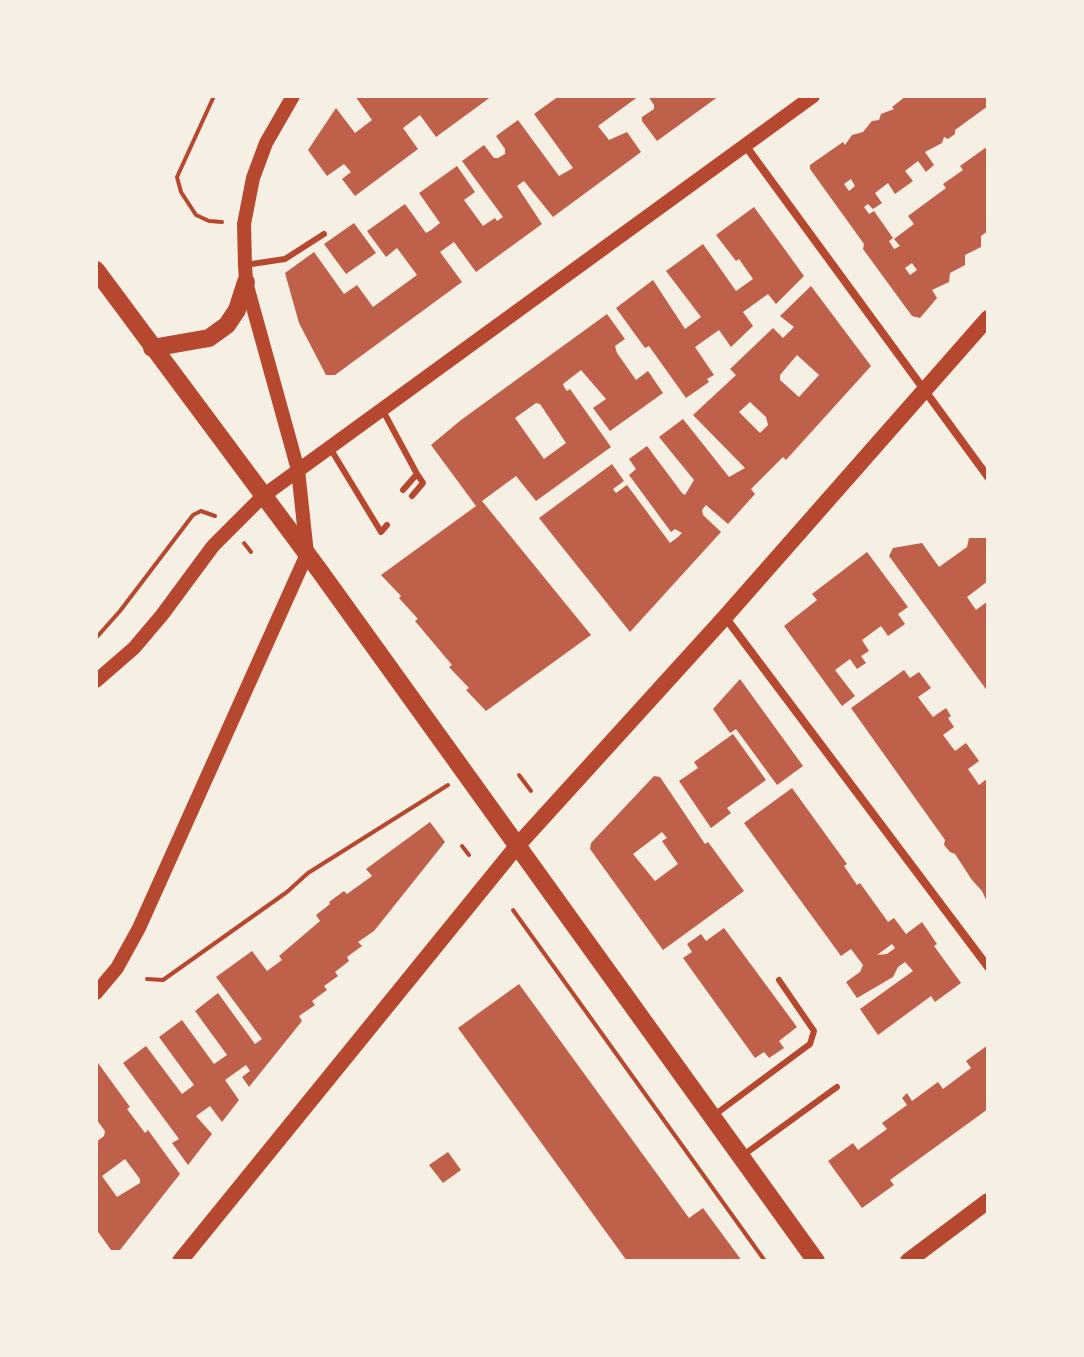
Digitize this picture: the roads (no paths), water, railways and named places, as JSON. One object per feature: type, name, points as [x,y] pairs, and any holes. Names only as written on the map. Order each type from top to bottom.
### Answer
[{"type":"main road","points":[[96,272],[307,554],[816,1261]]},
{"type":"main road","points":[[152,348],[209,338],[227,325],[237,310],[245,274]]},
{"type":"main road","points":[[180,1261],[517,846],[725,617],[988,318]]},
{"type":"main road","points":[[908,1261],[988,1201]]},
{"type":"street","points":[[96,993],[117,968],[145,916],[307,554],[298,470],[245,274],[244,224],[253,178],[266,143],[293,96]]},
{"type":"street","points":[[96,681],[119,663],[149,631],[213,546],[263,496],[813,96]]},
{"type":"street","points":[[745,145],[988,477]]},
{"type":"street","points":[[96,272],[107,290]]},
{"type":"street","points":[[725,617],[988,967]]},
{"type":"lane","points":[[245,274],[285,259],[324,234]]},
{"type":"lane","points":[[382,409],[423,483],[412,496]]},
{"type":"lane","points":[[330,447],[377,520],[381,532],[387,525]]},
{"type":"lane","points":[[403,490],[417,474]]},
{"type":"lane","points":[[713,1116],[810,1044],[814,1031],[779,980]]},
{"type":"lane","points":[[742,1156],[837,1087]]}]
